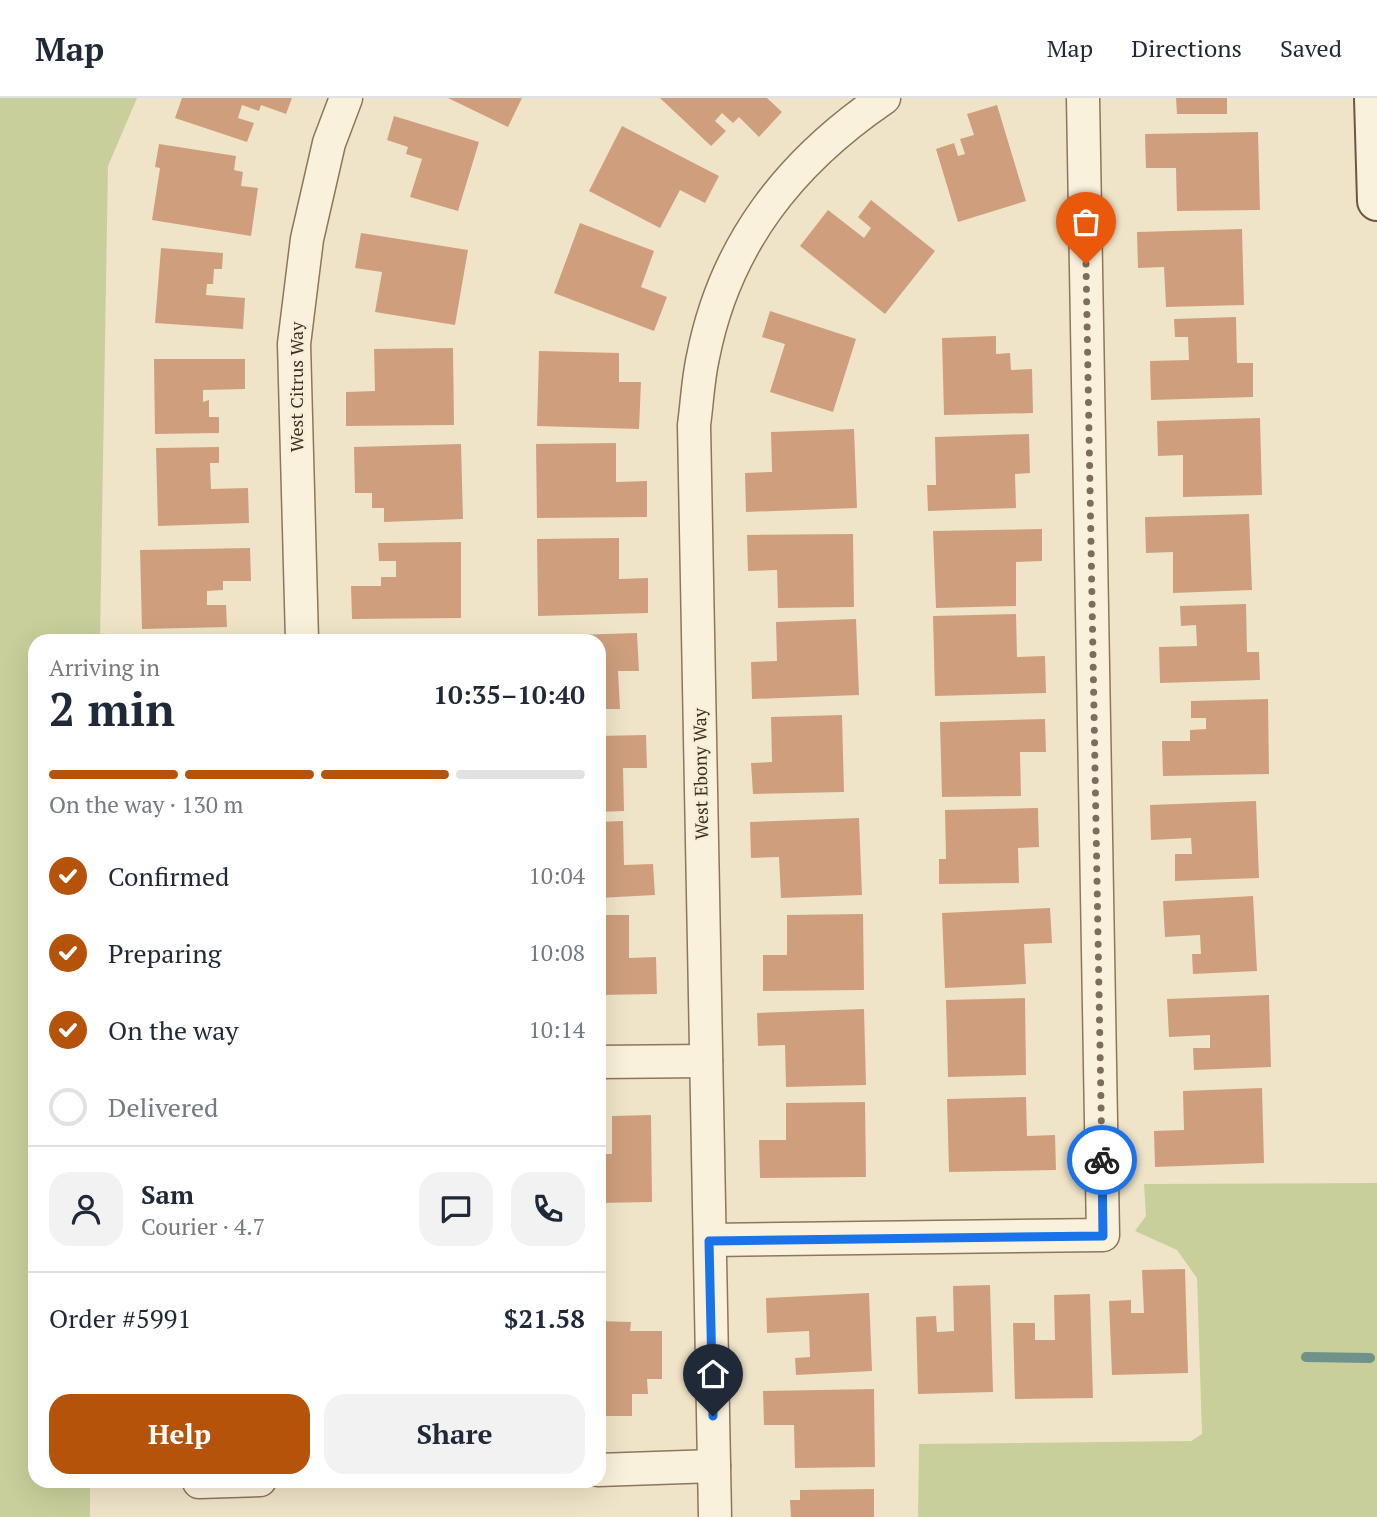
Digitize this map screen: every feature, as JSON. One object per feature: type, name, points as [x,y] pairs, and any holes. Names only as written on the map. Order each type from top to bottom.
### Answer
[{"type":"main road","points":[[1374,98],[1377,201]]},
{"type":"street","name":"West Citrus Way","points":[[302,634],[294,344],[307,239],[329,143],[346,98]]},
{"type":"street","name":"West Ebony Way","points":[[715,1517],[694,425],[703,356],[722,286],[756,219],[791,177],[840,128],[884,98]]},
{"type":"street","points":[[709,1241],[1103,1236],[1083,98]]},
{"type":"street","points":[[606,1062],[706,1061]]},
{"type":"street","points":[[606,1470],[714,1466]]},
{"type":"green space","points":[[0,98],[137,98],[108,166],[100,634],[28,634],[28,1488],[90,1488],[90,1517],[0,1517]]},
{"type":"green space","points":[[1377,1183],[1377,1517],[918,1517],[919,1444],[1191,1441],[1202,1434],[1197,1278],[1177,1250],[1135,1231],[1146,1216],[1144,1184]]},
{"type":"building","points":[[182,98],[292,98],[286,114],[261,105],[259,111],[242,105],[238,118],[254,123],[247,142],[175,118]]},
{"type":"building","points":[[448,98],[522,98],[508,127]]},
{"type":"building","points":[[660,98],[767,98],[782,112],[759,137],[739,117],[733,123],[722,113],[715,121],[726,131],[711,146]]},
{"type":"building","points":[[1176,98],[1227,98],[1227,114],[1177,114]]},
{"type":"building","points":[[997,105],[1026,201],[958,222],[936,149],[954,143],[958,156],[965,154],[960,139],[974,135],[967,114]]},
{"type":"building","points":[[394,116],[479,142],[458,211],[410,197],[422,159],[406,154],[408,147],[387,140]]},
{"type":"building","points":[[622,126],[719,176],[705,203],[680,190],[660,228],[589,191]]},
{"type":"building","points":[[1258,132],[1260,210],[1177,211],[1176,168],[1146,168],[1145,134]]},
{"type":"building","points":[[159,144],[236,156],[234,170],[243,172],[241,186],[258,188],[251,236],[152,220],[160,168],[155,167]]},
{"type":"building","points":[[871,200],[935,251],[885,314],[800,246],[828,210],[864,238],[871,228],[858,217]]},
{"type":"building","points":[[580,223],[654,251],[641,287],[667,297],[654,331],[554,293]]},
{"type":"building","points":[[1242,229],[1244,305],[1166,307],[1164,267],[1138,268],[1137,232]]},
{"type":"building","points":[[361,233],[468,250],[455,325],[375,312],[382,272],[355,268]]},
{"type":"building","points":[[161,248],[223,253],[222,269],[214,269],[213,284],[207,284],[206,295],[245,298],[243,329],[155,323]]},
{"type":"building","points":[[770,311],[856,339],[833,412],[770,392],[785,344],[762,337]]},
{"type":"building","points":[[1236,317],[1237,363],[1253,363],[1253,397],[1151,400],[1150,361],[1189,360],[1188,337],[1175,337],[1174,319]]},
{"type":"building","points":[[996,336],[996,354],[1010,353],[1011,370],[1032,369],[1033,413],[944,415],[942,338]]},
{"type":"building","points":[[453,348],[454,425],[346,426],[346,392],[375,391],[374,349]]},
{"type":"building","points":[[539,351],[619,353],[619,382],[641,382],[639,429],[537,426]]},
{"type":"building","points":[[154,359],[245,359],[245,389],[203,390],[203,402],[209,400],[209,417],[219,417],[219,433],[155,434]]},
{"type":"building","points":[[1260,418],[1262,495],[1183,497],[1183,455],[1158,456],[1157,421]]},
{"type":"building","points":[[854,429],[857,508],[746,512],[745,473],[772,472],[771,432]]},
{"type":"building","points":[[1029,434],[1030,473],[1015,474],[1016,508],[928,511],[927,485],[936,485],[935,437]]},
{"type":"building","points":[[616,443],[616,482],[647,481],[647,517],[537,518],[536,444]]},
{"type":"building","points":[[461,444],[463,519],[384,522],[384,508],[372,508],[372,493],[355,493],[354,447]]},
{"type":"building","points":[[219,447],[219,463],[210,463],[211,489],[248,488],[249,523],[158,526],[156,448]]},
{"type":"building","points":[[1249,514],[1252,590],[1173,593],[1173,552],[1146,553],[1145,517]]},
{"type":"building","points":[[1042,529],[1042,561],[1016,562],[1016,606],[936,608],[933,531]]},
{"type":"building","points":[[853,534],[854,607],[778,608],[777,570],[748,571],[747,535]]},
{"type":"building","points":[[619,538],[619,579],[648,578],[648,613],[538,616],[537,539]]},
{"type":"building","points":[[461,542],[461,618],[352,619],[351,586],[381,586],[381,577],[396,577],[396,561],[379,561],[378,543]]},
{"type":"building","points":[[250,548],[251,581],[223,581],[223,590],[207,591],[207,605],[226,605],[227,627],[142,629],[140,550]]},
{"type":"building","points":[[1246,604],[1247,652],[1259,652],[1260,680],[1160,683],[1159,647],[1197,646],[1196,625],[1181,626],[1180,606]]},
{"type":"building","points":[[1016,614],[1017,657],[1045,656],[1046,693],[935,696],[933,616]]},
{"type":"building","points":[[856,619],[859,695],[752,699],[751,662],[777,661],[776,622]]},
{"type":"building","points":[[637,633],[639,671],[618,671],[620,709],[606,709],[605,634]]},
{"type":"building","points":[[1268,699],[1269,774],[1163,776],[1162,741],[1190,741],[1190,730],[1206,729],[1206,718],[1191,718],[1191,701]]},
{"type":"building","points":[[842,715],[844,792],[753,794],[751,763],[772,762],[771,717]]},
{"type":"building","points":[[1045,719],[1046,752],[1020,752],[1021,796],[942,797],[940,722]]},
{"type":"building","points":[[646,735],[647,768],[623,768],[624,811],[606,812],[606,736]]},
{"type":"building","points":[[1256,801],[1259,878],[1175,881],[1175,854],[1192,854],[1191,838],[1151,840],[1150,805]]},
{"type":"building","points":[[1038,808],[1039,847],[1018,848],[1019,883],[939,884],[939,859],[946,859],[945,810]]},
{"type":"building","points":[[859,818],[862,895],[781,898],[779,857],[751,858],[750,822]]},
{"type":"building","points":[[623,821],[624,865],[653,864],[655,895],[606,898],[606,822]]},
{"type":"building","points":[[1253,896],[1257,971],[1193,974],[1192,954],[1201,954],[1200,935],[1165,937],[1163,901]]},
{"type":"building","points":[[1050,908],[1052,943],[1024,944],[1026,984],[945,988],[942,913]]},
{"type":"building","points":[[863,914],[864,990],[763,991],[763,955],[787,955],[787,915]]},
{"type":"building","points":[[606,915],[629,915],[629,958],[656,957],[657,994],[606,995]]},
{"type":"building","points":[[1269,995],[1271,1067],[1194,1070],[1193,1048],[1210,1048],[1210,1035],[1169,1037],[1167,999]]},
{"type":"building","points":[[1025,998],[1026,1075],[948,1077],[946,1000]]},
{"type":"building","points":[[864,1009],[866,1085],[786,1087],[785,1045],[758,1046],[757,1013]]},
{"type":"building","points":[[1262,1088],[1264,1163],[1155,1167],[1154,1131],[1184,1130],[1183,1091]]},
{"type":"building","points":[[1026,1097],[1027,1136],[1055,1135],[1056,1170],[949,1172],[947,1099]]},
{"type":"building","points":[[865,1102],[866,1177],[760,1178],[759,1140],[786,1140],[786,1103]]},
{"type":"building","points":[[651,1115],[652,1202],[606,1203],[606,1154],[612,1154],[612,1116]]},
{"type":"building","points":[[1185,1269],[1188,1373],[1112,1375],[1109,1301],[1131,1300],[1131,1313],[1144,1313],[1142,1270]]},
{"type":"building","points":[[990,1285],[993,1392],[918,1394],[916,1317],[936,1316],[937,1332],[954,1331],[953,1286]]},
{"type":"building","points":[[869,1293],[872,1371],[796,1375],[795,1358],[810,1357],[809,1331],[767,1333],[766,1298]]},
{"type":"building","points":[[1090,1294],[1093,1398],[1015,1399],[1013,1323],[1035,1323],[1035,1340],[1055,1340],[1054,1295]]},
{"type":"building","points":[[606,1321],[631,1322],[630,1331],[662,1331],[662,1379],[647,1379],[648,1394],[632,1394],[632,1416],[606,1416]]},
{"type":"building","points":[[874,1389],[875,1467],[795,1468],[794,1425],[764,1425],[763,1391]]},
{"type":"building","points":[[874,1489],[874,1517],[791,1517],[790,1500],[800,1500],[800,1490]]},
{"type":"waterway","points":[[1306,1357],[1370,1358]]},
{"type":"way so far","points":[[1086,264],[1102,1160]]},
{"type":"route","points":[[713,1416],[709,1241],[1103,1236],[1102,1160]]}]
